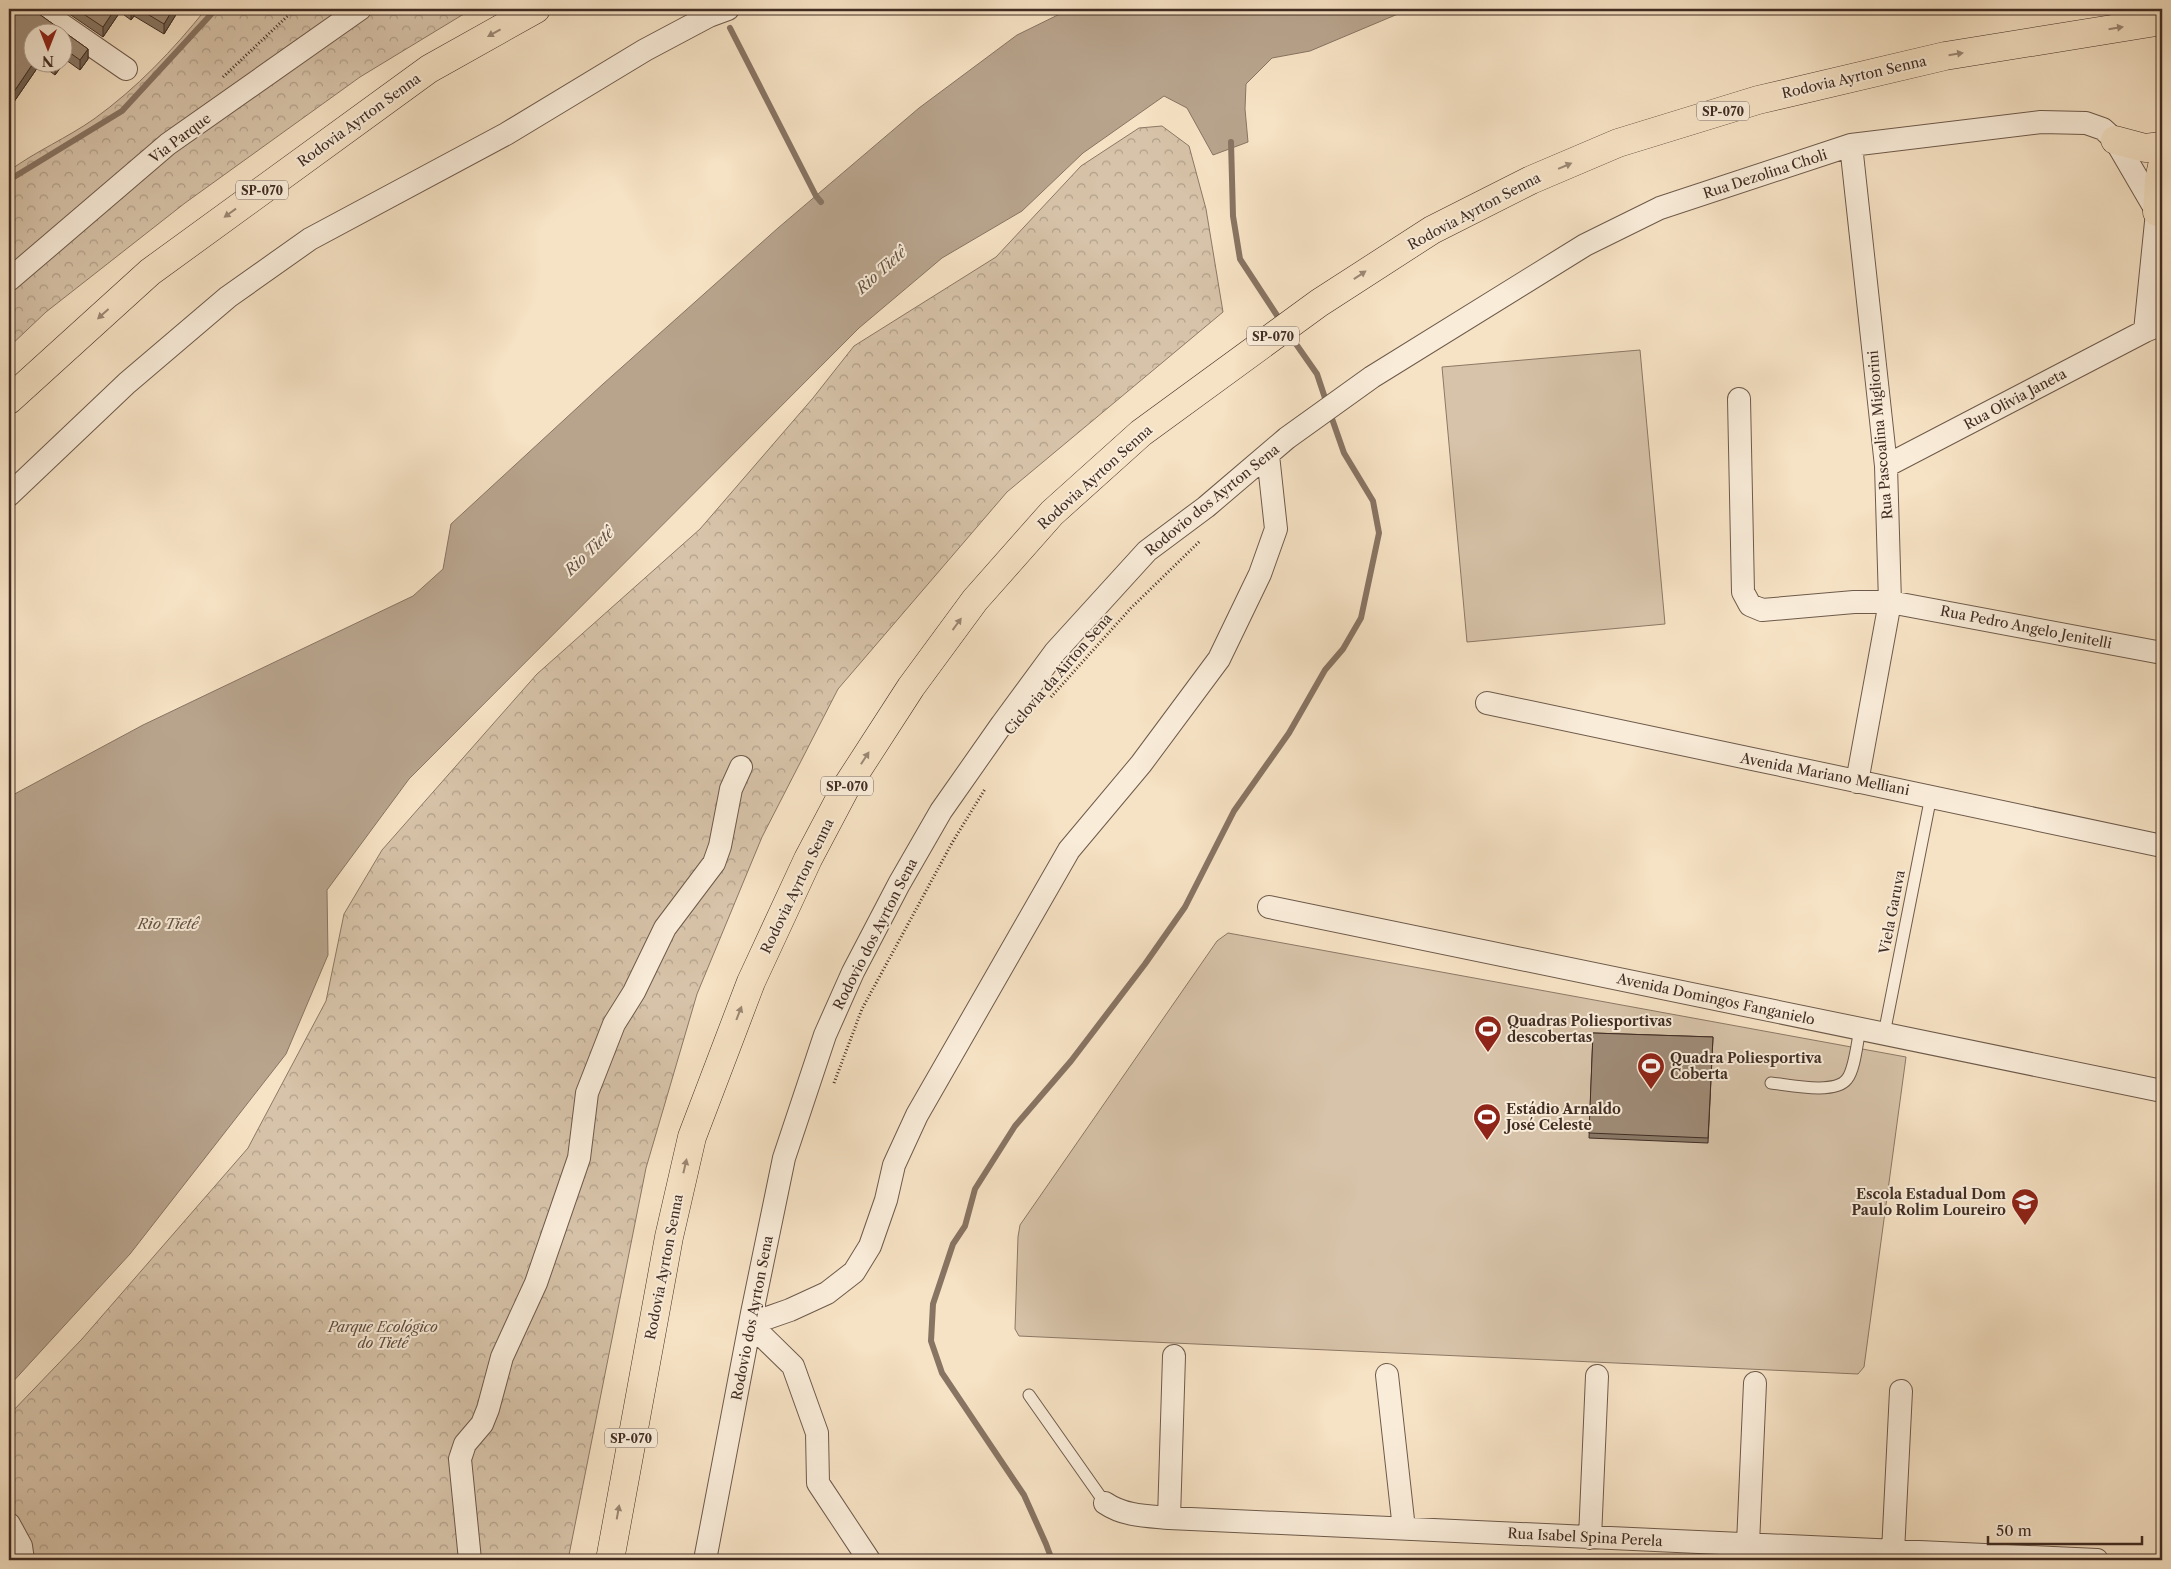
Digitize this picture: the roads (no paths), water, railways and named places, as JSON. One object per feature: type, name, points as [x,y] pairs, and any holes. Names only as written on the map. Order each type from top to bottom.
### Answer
[{"type":"highway","name":"Rodovia Ayrton Senna","points":[[9,400],[150,272],[429,69],[536,9]]},
{"type":"highway","name":"Rodovia Ayrton Senna","points":[[610,1560],[669,1237],[692,1138],[751,982],[808,859],[850,781],[911,687],[975,600],[1052,512],[1141,433],[1320,303],[1432,230],[1531,180],[1618,143],[1758,100],[1945,56],[2162,21]]},
{"type":"highway","points":[[2115,140],[2145,148],[2162,146]]},
{"type":"highway","points":[[2157,212],[2162,166]]},
{"type":"street","points":[[39,9],[126,69]]},
{"type":"street","name":"Via Parque","points":[[9,280],[168,144],[360,9]]},
{"type":"street","points":[[9,494],[127,383],[221,303],[310,239],[506,134],[645,50],[709,16],[728,9]]},
{"type":"street","name":"Rua Dezolina Choli","points":[[1287,438],[1372,377],[1586,246],[1660,208],[1851,146],[2041,122],[2066,121],[2086,123],[2104,129],[2115,140],[2157,212]]},
{"type":"street","name":"Rua Pascoalina Migliorini","points":[[1851,146],[1886,466],[1890,602],[1857,782]]},
{"type":"street","name":"Rua Olivia Janeta","points":[[1886,466],[2154,327],[2157,212]]},
{"type":"street","name":"Rua Pedro Angelo Jenitelli","points":[[1739,399],[1743,592],[1750,605],[1762,610],[1854,602],[1890,602],[2162,653]]},
{"type":"street","name":"Rodovio dos Ayrton Sena","points":[[705,1560],[784,1158],[825,1035],[857,964],[899,884],[941,811],[1055,652],[1147,551],[1206,507],[1287,438]]},
{"type":"street","points":[[869,1560],[818,1483],[818,1433],[793,1366],[750,1324],[790,1310],[826,1293],[854,1272],[870,1246],[886,1200],[894,1165],[917,1115],[1069,850],[1141,764],[1219,659],[1260,574],[1276,529],[1268,455]]},
{"type":"street","name":"Avenida Mariano Melliani","points":[[1487,703],[2162,846]]},
{"type":"street","points":[[470,1560],[461,1478],[460,1459],[462,1452],[465,1444],[482,1424],[488,1409],[502,1356],[536,1283],[579,1158],[587,1093],[614,1024],[634,992],[665,928],[714,863],[720,846],[731,790],[741,767]]},
{"type":"street","name":"Avenida Domingos Fanganielo","points":[[1269,907],[2162,1091]]},
{"type":"street","points":[[1169,1518],[1174,1356]]},
{"type":"street","points":[[1387,1375],[1404,1529]]},
{"type":"street","points":[[1590,1538],[1597,1376]]},
{"type":"street","points":[[1748,1544],[1755,1383]]},
{"type":"street","points":[[1893,1552],[1901,1391]]},
{"type":"street","name":"Rua Isabel Spina Perela","points":[[1104,1503],[1113,1509],[1131,1514],[1169,1518],[1748,1544],[1775,1553],[1893,1552],[1975,1558],[2097,1560]]},
{"type":"street","points":[[9,1524],[21,1546],[23,1560]]},
{"type":"lane","name":"Viela Garuva","points":[[1884,1034],[1931,796]]},
{"type":"lane","points":[[1771,1083],[1819,1088],[1840,1085],[1851,1072],[1860,1029]]},
{"type":"lane","points":[[1029,1395],[1104,1503]]},
{"type":"water","name":"Rio Tietê","points":[[1070,9],[1416,9],[1405,11],[1310,51],[1272,58],[1246,84],[1245,109],[1248,142],[1213,155],[1187,108],[1164,96],[1083,153],[1022,211],[942,258],[859,328],[409,779],[327,890],[328,955],[286,1054],[130,1254],[9,1386],[9,797],[143,725],[413,596],[443,569],[451,524],[603,384],[778,228],[919,108],[1017,35]]},
{"type":"waterway","points":[[9,180],[122,111],[216,9]]},
{"type":"waterway","points":[[730,28],[816,196],[821,202]]},
{"type":"waterway","points":[[1231,142],[1233,216],[1240,259],[1282,323]]},
{"type":"waterway","points":[[1289,334],[1317,374],[1327,404]]},
{"type":"waterway","points":[[1052,1560],[1024,1495],[942,1373],[931,1341],[933,1304],[953,1244],[965,1226],[975,1189],[1015,1126],[1071,1061],[1145,964],[1185,907],[1234,811],[1289,733],[1325,670],[1343,649],[1361,618],[1379,533],[1373,501],[1344,453],[1330,413]]},
{"type":"place","name":"Quadras Poliesportivas descobertas","points":[[1488,1053]]},
{"type":"place","name":"Quadra Poliesportiva Coberta","points":[[1651,1090]]},
{"type":"place","name":"Estádio Arnaldo José Celeste","points":[[1487,1141]]},
{"type":"place","name":"Escola Estadual Dom Paulo Rolim Loureiro","points":[[2025,1226]]},
{"type":"park label","name":"Parque Ecológico do Tietê","points":[[383,1335]]}]
